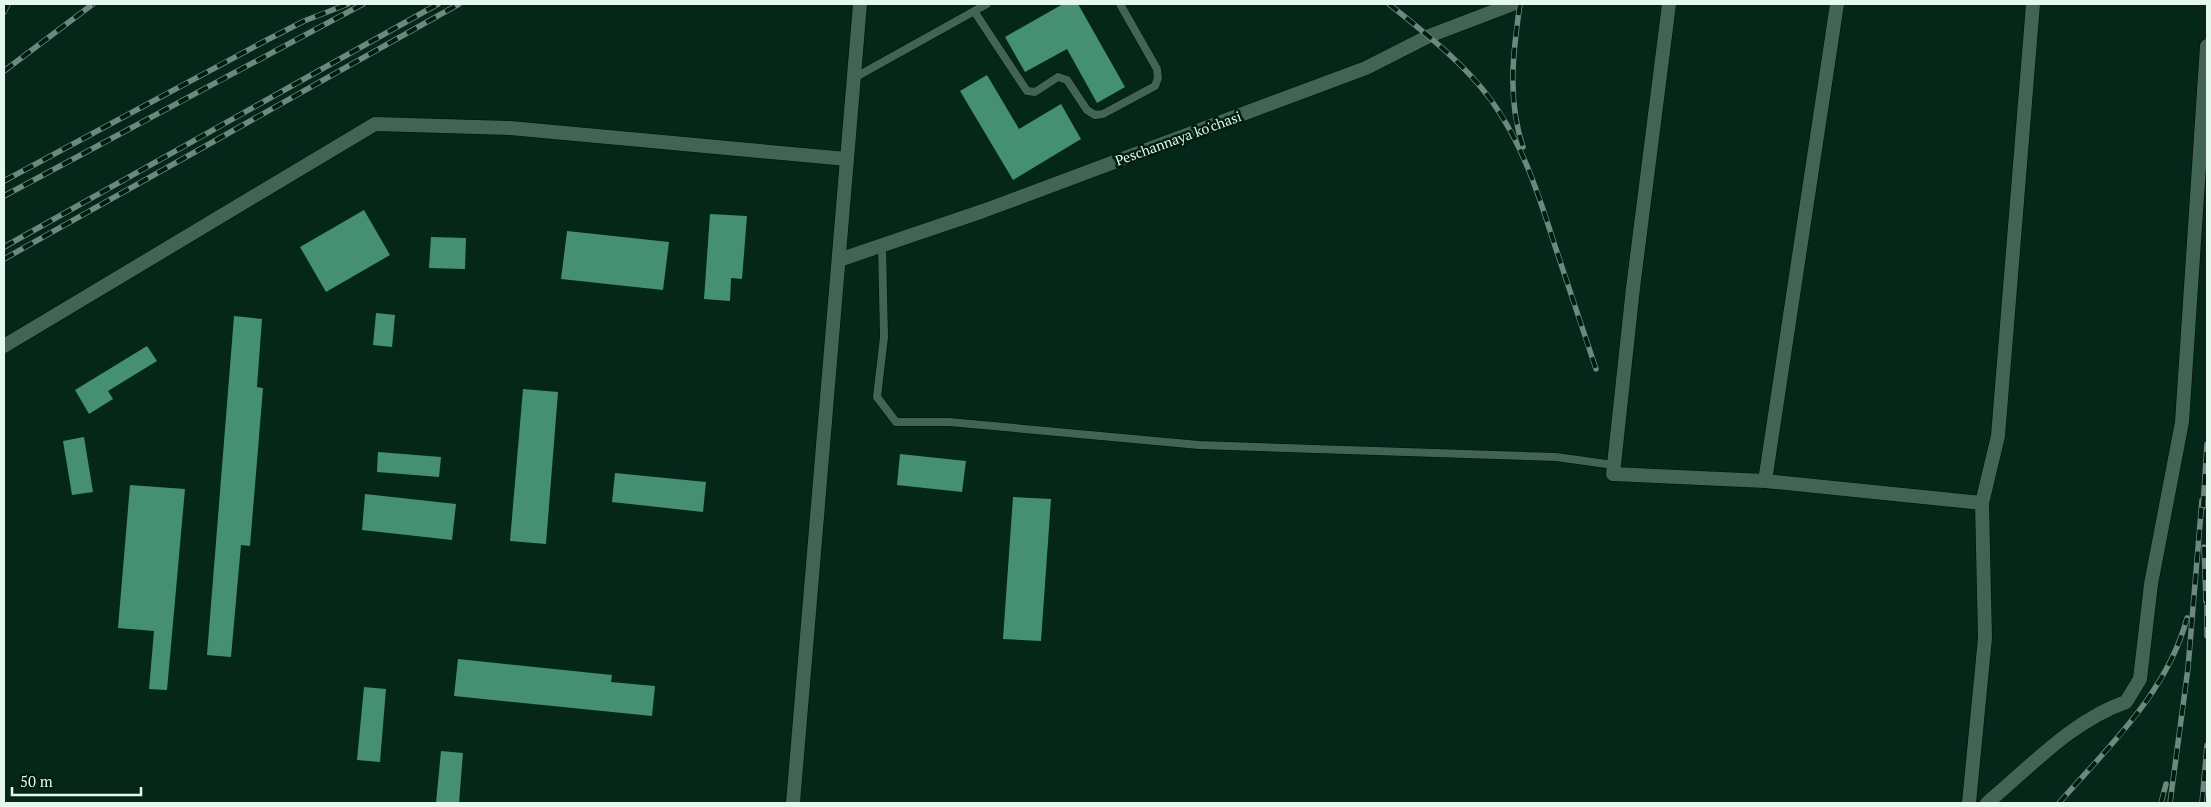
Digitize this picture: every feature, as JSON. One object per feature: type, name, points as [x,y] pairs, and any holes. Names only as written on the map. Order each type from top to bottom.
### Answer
[{"type":"street","points":[[793,803],[860,4]]},
{"type":"street","name":"Peschannaya ko'chasi","points":[[839,260],[982,211],[1366,68],[1429,36],[1513,4]]},
{"type":"street","points":[[1669,4],[1633,288],[1613,474],[1765,480],[1982,503]]},
{"type":"street","points":[[1765,480],[1837,4]]},
{"type":"street","points":[[1969,803],[1985,638],[1982,503],[1998,436],[2033,4]]},
{"type":"street","points":[[1988,803],[2078,727],[2109,708],[2126,702],[2140,679],[2151,584],[2182,422],[2207,46]]},
{"type":"street","points":[[4,346],[375,124],[510,128],[847,159]]},
{"type":"lane","points":[[854,78],[987,4]]},
{"type":"lane","points":[[974,11],[1027,91],[1035,92],[1058,77],[1063,78],[1067,80],[1087,110],[1095,115],[1103,114],[1155,86],[1158,78],[1157,69],[1120,4]]},
{"type":"lane","points":[[882,245],[884,337],[877,397],[896,422],[949,422],[1199,445],[1556,457],[1614,465]]},
{"type":"building","points":[[1063,4],[1078,4],[1125,87],[1097,103],[1067,49],[1025,72],[1005,37]]},
{"type":"building","points":[[987,75],[1019,129],[1061,104],[1081,139],[1013,180],[960,91]]},
{"type":"building","points":[[364,210],[390,255],[326,292],[300,247]]},
{"type":"building","points":[[710,214],[747,216],[742,279],[731,278],[730,301],[704,299]]},
{"type":"building","points":[[567,231],[669,242],[663,290],[561,279]]},
{"type":"building","points":[[431,237],[466,238],[465,269],[429,268]]},
{"type":"building","points":[[376,313],[395,315],[392,347],[373,345]]},
{"type":"building","points":[[234,316],[262,319],[257,387],[263,388],[250,546],[241,545],[231,657],[207,655]]},
{"type":"building","points":[[147,346],[157,361],[108,391],[113,399],[89,414],[75,390]]},
{"type":"building","points":[[523,389],[558,392],[546,544],[510,541]]},
{"type":"building","points":[[84,437],[93,492],[72,495],[63,441]]},
{"type":"building","points":[[378,452],[441,457],[439,477],[377,472]]},
{"type":"building","points":[[900,454],[966,461],[962,492],[897,485]]},
{"type":"building","points":[[615,473],[706,482],[703,512],[612,502]]},
{"type":"building","points":[[130,485],[185,489],[167,690],[149,689],[154,631],[118,628]]},
{"type":"building","points":[[365,494],[456,504],[452,540],[362,530]]},
{"type":"building","points":[[1013,497],[1051,499],[1041,641],[1003,639]]},
{"type":"building","points":[[458,659],[612,675],[611,682],[655,686],[652,716],[454,696]]},
{"type":"building","points":[[364,687],[386,689],[380,762],[357,760]]},
{"type":"building","points":[[441,751],[463,753],[459,803],[436,803]]},
{"type":"railway","points":[[4,12],[8,4]]},
{"type":"railway","points":[[4,71],[93,4]]},
{"type":"railway","points":[[4,181],[263,42],[304,21],[348,4]]},
{"type":"railway","points":[[4,196],[363,4]]},
{"type":"railway","points":[[4,247],[438,4]]},
{"type":"railway","points":[[4,259],[459,4]]},
{"type":"railway","points":[[1389,4],[1469,73],[1491,100],[1512,134],[1536,189],[1596,369]]},
{"type":"railway","points":[[1520,4],[1515,40],[1513,93],[1518,129],[1523,147]]},
{"type":"railway","points":[[2203,507],[2207,444]]},
{"type":"railway","points":[[2170,803],[2188,668],[2202,500]]},
{"type":"railway","points":[[2204,547],[2206,601]]},
{"type":"railway","points":[[2207,594],[2207,636]]},
{"type":"railway","points":[[2059,803],[2116,740],[2151,695],[2178,645],[2187,618]]},
{"type":"railway","points":[[2202,803],[2207,745]]},
{"type":"railway","points":[[2161,803],[2166,784]]}]
